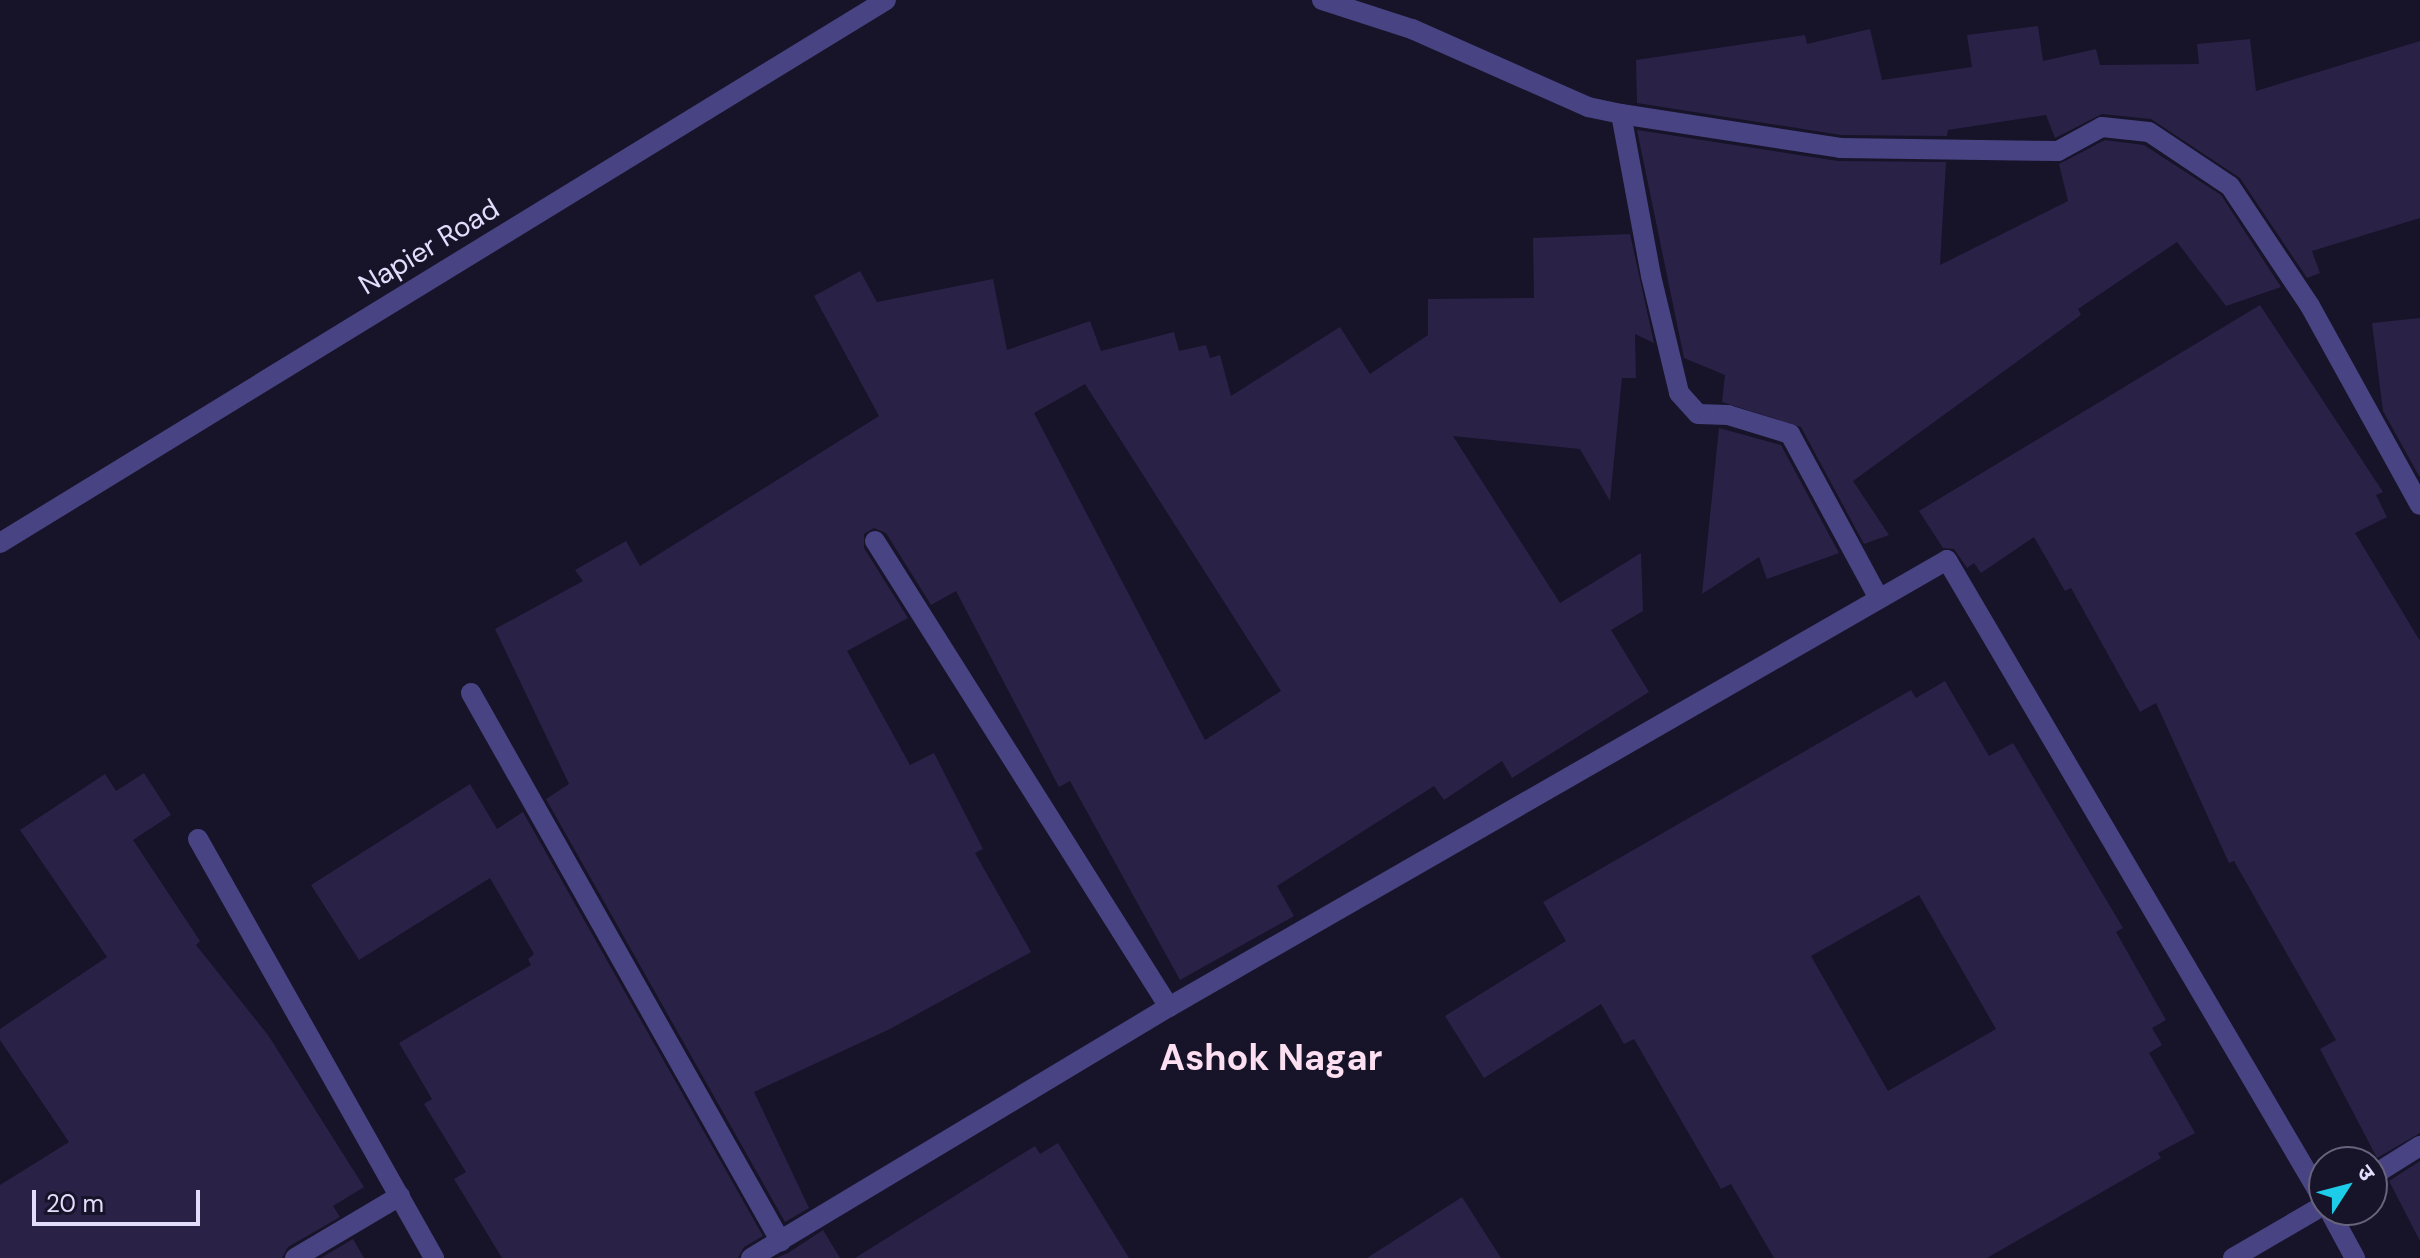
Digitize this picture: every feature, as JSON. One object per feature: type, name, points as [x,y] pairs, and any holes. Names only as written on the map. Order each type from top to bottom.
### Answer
[{"type":"street","name":"Napier Road","points":[[0,543],[886,0]]},
{"type":"street","points":[[1322,0],[1412,29],[1588,107],[1621,114],[1840,148],[2058,151],[2102,127],[2149,132],[2230,186],[2310,306],[2420,505]]},
{"type":"street","points":[[1621,114],[1651,276],[1679,393],[1698,414],[1728,415],[1790,434],[1878,597]]},
{"type":"street","points":[[875,541],[1169,1007]]},
{"type":"street","points":[[751,1258],[1169,1007],[1947,560],[2308,1176]]},
{"type":"street","points":[[471,693],[781,1242]]},
{"type":"street","points":[[198,839],[434,1258]]},
{"type":"street","points":[[2388,1166],[2420,1146]]},
{"type":"street","points":[[295,1258],[400,1196]]},
{"type":"street","points":[[2233,1258],[2308,1213]]},
{"type":"street","points":[[2338,1226],[2355,1258]]},
{"type":"building","points":[[2038,26],[2043,61],[2096,49],[2100,65],[2199,64],[2197,44],[2250,39],[2256,91],[2420,41],[2420,218],[2312,251],[2320,273],[2307,278],[2240,178],[2151,119],[2102,114],[2055,138],[2046,115],[1948,130],[1947,136],[1841,135],[1637,103],[1636,60],[1805,35],[1807,44],[1870,29],[1882,80],[1972,67],[1967,35]]},
{"type":"building","points":[[1637,130],[1838,161],[1946,162],[1940,265],[2068,201],[2059,164],[2105,140],[2144,145],[2221,195],[2281,287],[2226,306],[2177,242],[2078,309],[2081,315],[1853,481],[1889,535],[1864,544],[1801,427],[1722,402],[1725,375],[1684,358]]},
{"type":"building","points":[[1630,234],[1654,343],[1635,334],[1636,378],[1622,378],[1610,501],[1580,449],[1453,436],[1560,603],[1641,553],[1643,611],[1611,630],[1649,692],[1512,778],[1502,761],[1444,800],[1434,786],[1277,886],[1294,916],[1180,980],[1070,781],[1059,787],[956,591],[931,605],[886,533],[874,528],[864,534],[864,548],[908,618],[847,651],[910,765],[934,753],[983,849],[975,853],[1031,952],[890,1029],[754,1092],[809,1208],[785,1222],[546,799],[569,784],[495,629],[583,581],[575,570],[626,541],[640,566],[879,416],[814,296],[860,271],[877,302],[993,279],[1007,350],[1090,321],[1101,351],[1174,332],[1179,351],[1206,345],[1210,358],[1220,355],[1231,396],[1340,327],[1370,374],[1428,335],[1428,299],[1534,298],[1533,238]],"holes":[[[1085,384],[1281,691],[1205,740],[1034,413]]]},
{"type":"building","points":[[2260,305],[2383,492],[2376,495],[2387,517],[2355,533],[2420,641],[2420,1133],[2388,1152],[2388,1146],[2371,1146],[2320,1049],[2336,1040],[2234,861],[2229,863],[2156,703],[2140,712],[2071,588],[2065,591],[2034,537],[1981,573],[1974,563],[1967,568],[1954,549],[1943,548],[1919,511]]},
{"type":"building","points":[[2420,318],[2419,476],[2383,411],[2372,323]]},
{"type":"building","points":[[1719,428],[1781,445],[1839,553],[1767,579],[1759,557],[1702,594]]},
{"type":"building","points":[[1945,681],[1989,756],[2013,743],[2123,928],[2116,932],[2166,1020],[2152,1028],[2162,1045],[2149,1053],[2195,1133],[2158,1153],[2161,1158],[1987,1258],[1774,1258],[1731,1184],[1721,1189],[1634,1039],[1624,1044],[1601,1004],[1484,1078],[1445,1016],[1566,941],[1543,902],[1911,690],[1916,698]],"holes":[[[1919,895],[1996,1029],[1888,1091],[1811,956]]]},
{"type":"building","points":[[144,773],[171,815],[133,840],[200,941],[196,945],[268,1035],[364,1187],[333,1206],[340,1217],[288,1247],[282,1258],[0,1258],[0,1185],[69,1142],[0,1040],[0,1029],[107,957],[20,830],[105,774],[116,791]]},
{"type":"building","points":[[470,784],[497,829],[523,812],[763,1236],[744,1247],[738,1258],[502,1258],[454,1179],[466,1172],[424,1104],[432,1099],[399,1043],[531,965],[528,959],[534,954],[490,878],[359,960],[311,885]]},
{"type":"building","points":[[1058,1143],[1129,1258],[855,1258],[1035,1146],[1040,1154]]},
{"type":"building","points":[[2420,1161],[2420,1241],[2389,1181]]},
{"type":"building","points":[[1462,1197],[1501,1258],[1367,1258]]},
{"type":"building","points":[[823,1230],[840,1258],[776,1258],[788,1253]]},
{"type":"building","points":[[353,1239],[364,1258],[321,1258]]},
{"type":"district","name":"Ashok Nagar","points":[[1271,1058]]}]
